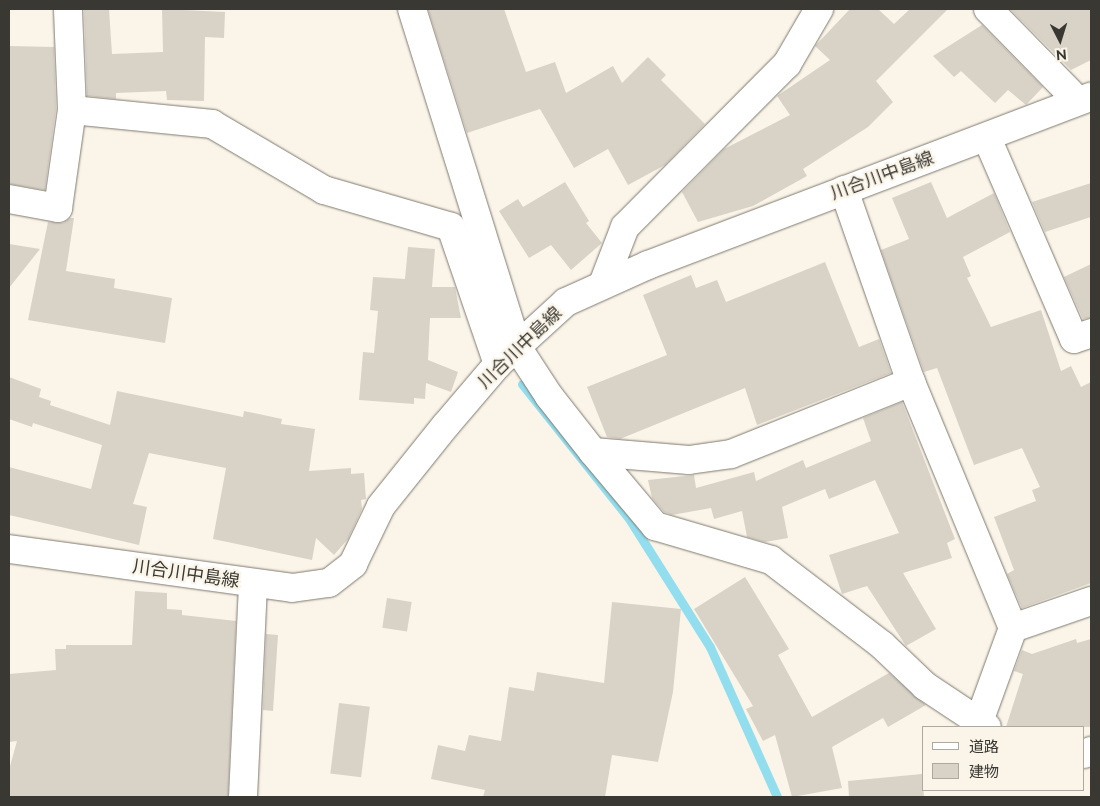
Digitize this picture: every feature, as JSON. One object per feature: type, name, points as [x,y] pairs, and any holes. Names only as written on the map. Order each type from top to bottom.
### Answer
[{"type":"street","points":[[9,199],[58,208],[72,110],[68,9]]},
{"type":"street","points":[[412,9],[508,356]]},
{"type":"street","points":[[603,284],[625,227],[787,64],[819,9]]},
{"type":"street","points":[[988,9],[1084,99]]},
{"type":"street","name":"川合川中島線","points":[[9,550],[292,588],[329,583],[353,564],[382,506],[508,356],[566,302],[603,284],[844,190],[987,138],[1084,99]]},
{"type":"street","points":[[72,110],[212,124],[324,190],[451,227],[508,356],[549,396],[655,526],[771,560],[982,726],[1012,628],[911,382],[844,190]]},
{"type":"street","points":[[987,138],[1074,339],[1091,333]]},
{"type":"street","points":[[593,452],[689,460],[731,454],[911,382]]},
{"type":"street","points":[[243,797],[253,583]]},
{"type":"street","points":[[1012,628],[1091,601]]},
{"type":"building","points":[[84,9],[109,9],[112,54],[163,52],[162,9],[225,12],[224,38],[205,37],[204,101],[167,100],[166,91],[116,93],[116,99],[87,96]]},
{"type":"building","points":[[428,9],[504,9],[526,72],[555,62],[566,93],[613,66],[622,83],[648,57],[666,75],[661,80],[705,124],[665,165],[628,185],[608,149],[574,168],[540,109],[467,133]]},
{"type":"building","points":[[850,9],[878,9],[894,24],[910,9],[948,9],[876,81],[893,102],[868,127],[803,169],[807,176],[753,206],[698,222],[682,192],[724,149],[790,115],[777,96],[830,60],[815,46]]},
{"type":"building","points":[[1010,9],[1091,9],[1091,60],[1071,70]]},
{"type":"building","points":[[982,25],[1043,87],[1026,105],[1008,90],[995,103],[961,71],[954,77],[933,56]]},
{"type":"building","points":[[9,46],[54,47],[56,109],[45,190],[9,184]]},
{"type":"building","points":[[565,182],[589,221],[586,223],[602,243],[571,270],[551,245],[529,258],[499,211],[518,199],[523,207]]},
{"type":"building","points":[[931,182],[947,218],[994,193],[1010,232],[963,257],[971,276],[967,278],[991,327],[1041,310],[1061,371],[1071,366],[1081,387],[1091,382],[1091,583],[1022,608],[1007,574],[1014,570],[994,517],[1036,501],[1032,490],[1040,487],[1022,448],[974,465],[937,368],[924,372],[881,250],[909,239],[892,198]]},
{"type":"building","points":[[1091,183],[1091,217],[1045,232],[1032,202]]},
{"type":"building","points":[[70,218],[74,218],[66,271],[115,279],[114,288],[172,298],[165,343],[28,320],[48,222],[63,223]]},
{"type":"building","points":[[9,244],[40,249],[9,288]]},
{"type":"building","points":[[408,247],[435,249],[432,287],[455,287],[461,318],[430,318],[428,360],[458,372],[451,392],[426,383],[425,399],[414,398],[414,404],[359,400],[363,352],[374,353],[378,311],[370,310],[373,277],[405,279]]},
{"type":"building","points":[[825,262],[859,347],[879,339],[891,373],[757,425],[745,388],[620,439],[607,437],[587,387],[667,355],[643,295],[691,275],[696,288],[717,280],[726,302]]},
{"type":"building","points":[[1091,264],[1091,318],[1083,319],[1064,277]]},
{"type":"building","points":[[9,377],[41,389],[39,397],[51,401],[50,405],[110,425],[117,391],[243,417],[244,411],[282,419],[281,424],[315,429],[309,471],[351,468],[351,474],[364,473],[366,499],[361,500],[362,509],[348,539],[334,555],[316,538],[312,560],[213,539],[226,468],[149,453],[133,504],[147,507],[139,545],[9,515],[9,467],[91,489],[102,445],[33,423],[32,427],[9,419]]},
{"type":"building","points":[[902,402],[955,539],[947,543],[952,558],[903,573],[936,629],[906,646],[867,586],[842,594],[829,555],[899,533],[875,480],[829,499],[825,489],[782,507],[788,538],[765,542],[747,537],[742,511],[714,519],[711,508],[672,515],[664,512],[652,498],[648,480],[694,475],[696,488],[754,472],[756,481],[803,460],[806,468],[871,441],[863,418]]},
{"type":"building","points":[[745,577],[789,649],[778,655],[812,717],[889,673],[926,705],[888,727],[883,718],[832,747],[842,788],[792,797],[775,735],[763,741],[746,709],[753,706],[694,609]]},
{"type":"building","points":[[135,591],[167,593],[167,609],[182,610],[182,615],[236,621],[228,797],[9,797],[9,770],[17,741],[9,742],[9,674],[56,670],[55,649],[66,649],[66,645],[132,645]]},
{"type":"building","points":[[387,598],[412,602],[407,632],[382,628]]},
{"type":"building","points":[[612,602],[681,609],[673,692],[658,762],[612,755],[605,797],[483,797],[485,790],[431,779],[438,745],[465,751],[469,735],[501,741],[509,687],[534,691],[537,672],[604,683]]},
{"type":"building","points":[[266,634],[278,635],[273,711],[263,710]]},
{"type":"building","points":[[1076,639],[1077,643],[1091,639],[1091,727],[1006,726],[1023,674],[1014,671],[1022,650],[1032,654]]},
{"type":"building","points":[[339,703],[370,707],[361,777],[330,773]]},
{"type":"building","points":[[922,774],[924,797],[849,797],[848,781]]},
{"type":"waterway","points":[[522,384],[630,520],[710,647],[777,797]]}]
